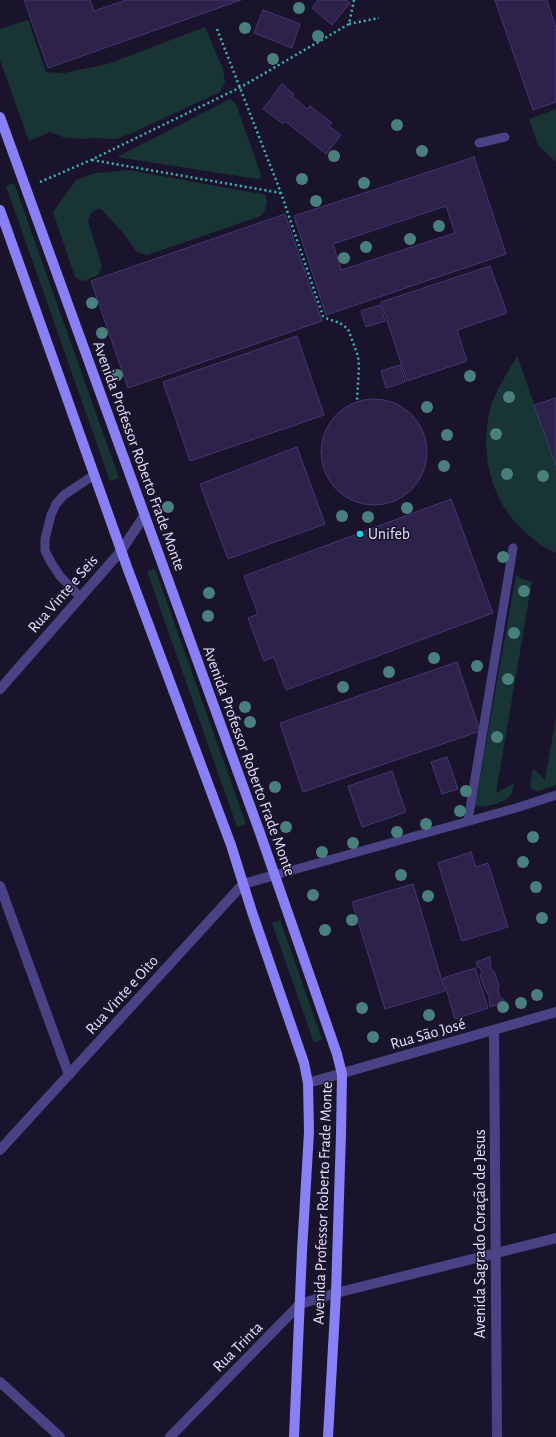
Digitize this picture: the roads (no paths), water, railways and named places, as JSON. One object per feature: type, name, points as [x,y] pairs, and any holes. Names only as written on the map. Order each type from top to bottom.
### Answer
[{"type":"main road","name":"Avenida Professor Roberto Frade Monte","points":[[0,118],[258,825],[337,1054],[342,1074],[336,1293],[328,1437]]},
{"type":"main road","name":"Avenida Professor Roberto Frade Monte","points":[[0,211],[121,551],[231,845],[304,1063],[308,1083],[309,1132],[294,1437]]},
{"type":"street","name":"Rua Vinte e Seis","points":[[0,689],[121,551],[144,516]]},
{"type":"street","points":[[243,884],[275,875]]},
{"type":"street","name":"Rua Vinte e Oito","points":[[0,1150],[243,884]]},
{"type":"street","points":[[0,886],[69,1075]]},
{"type":"street","name":"Rua São José","points":[[308,1083],[556,1012]]},
{"type":"street","name":"Avenida Sagrado Coração de Jesus","points":[[494,1030],[497,1437]]},
{"type":"street","name":"Rua Trinta","points":[[170,1437],[300,1304],[336,1293],[556,1238]]},
{"type":"street","points":[[0,1382],[60,1437]]},
{"type":"lane","points":[[479,143],[505,137]]},
{"type":"lane","points":[[80,597],[60,576],[52,564],[46,551],[45,539],[50,515],[56,504],[64,496],[94,475]]},
{"type":"lane","points":[[468,821],[513,548]]},
{"type":"lane","points":[[275,875],[556,795]]},
{"type":"place","name":"Unifeb","points":[[360,534]]}]
